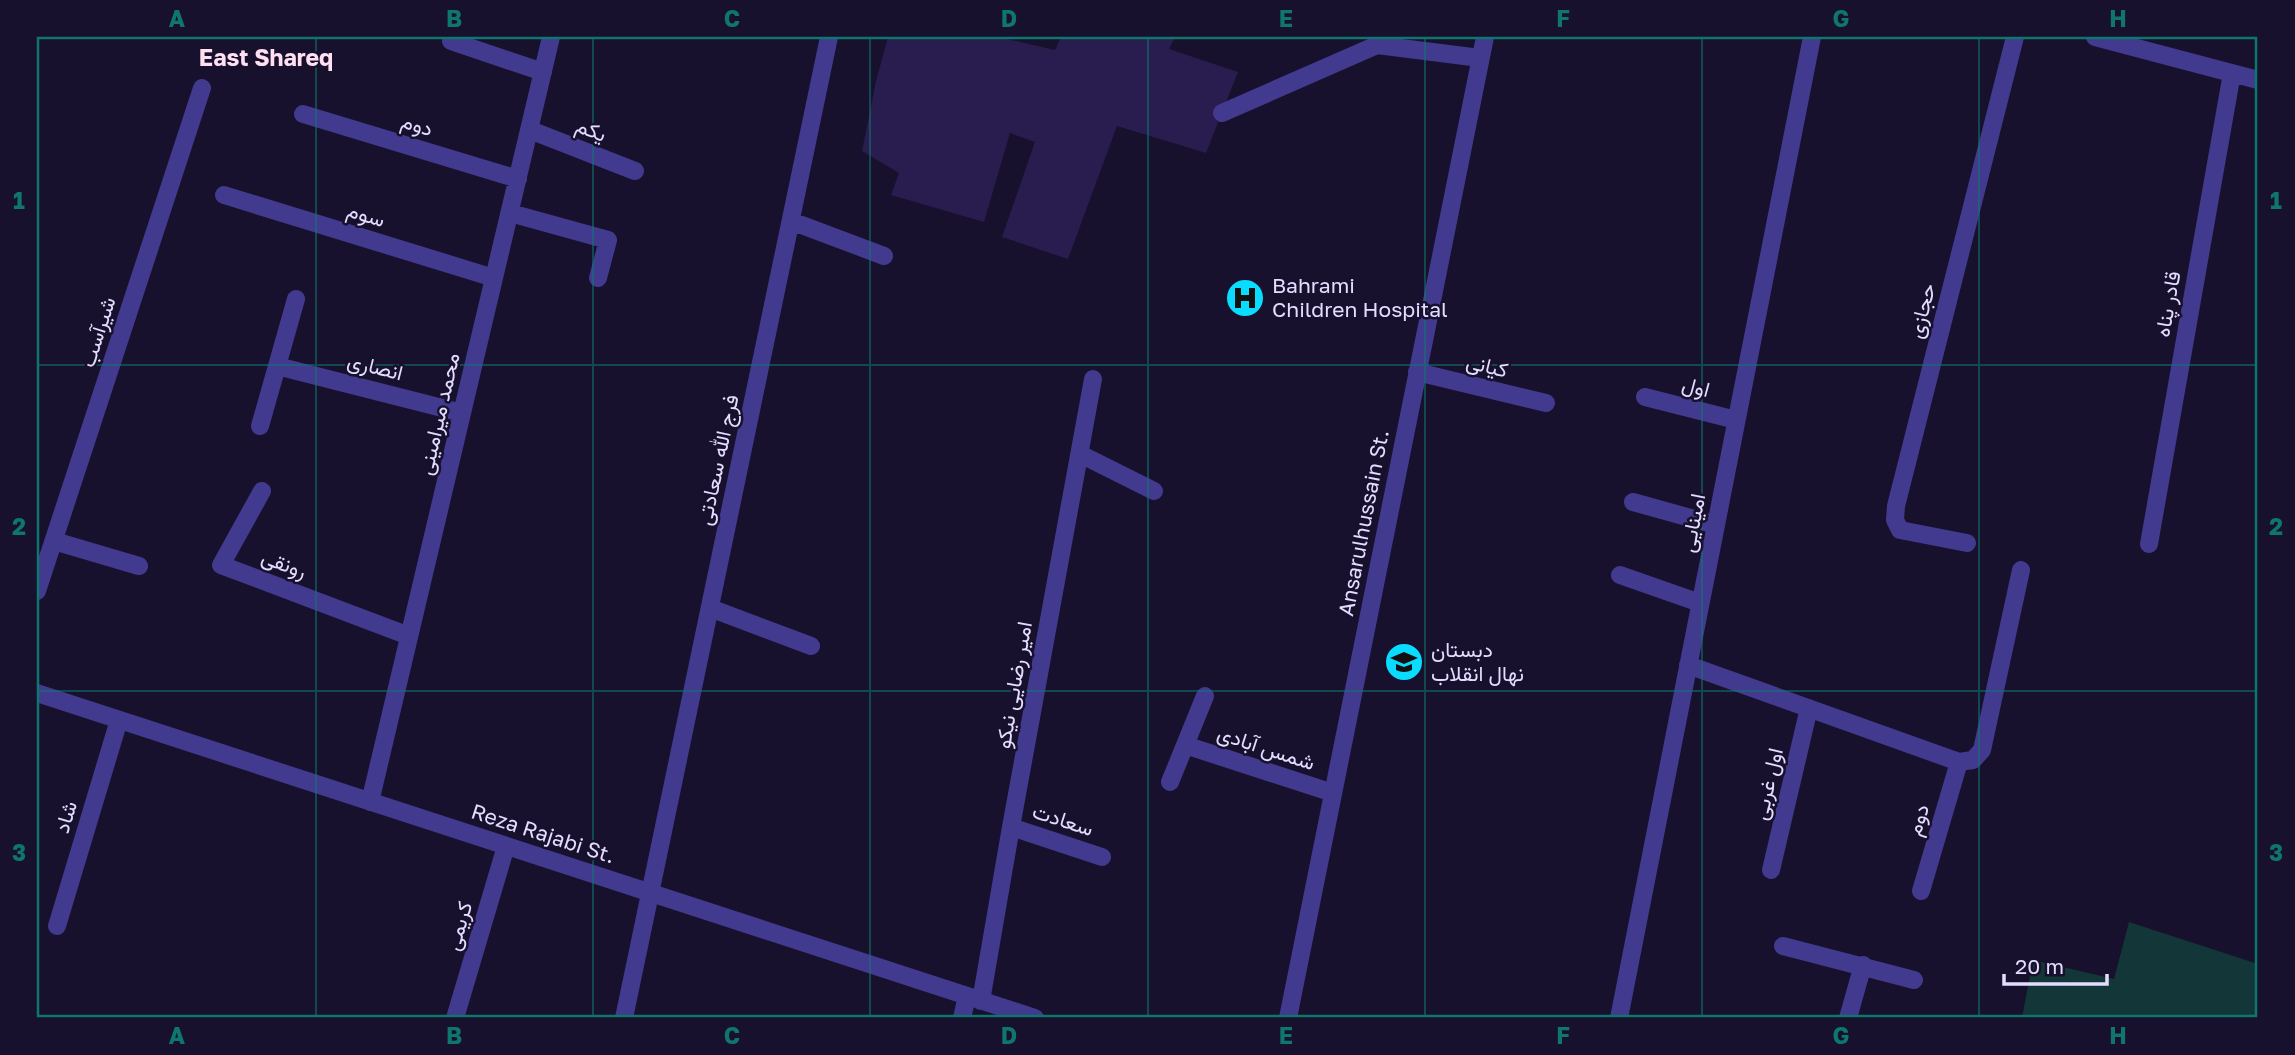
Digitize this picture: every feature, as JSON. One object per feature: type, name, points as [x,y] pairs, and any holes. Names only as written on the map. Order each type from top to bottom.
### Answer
[{"type":"street","points":[[453,37],[452,41],[543,72]]},
{"type":"street","name":"محمد میرامینی","points":[[370,802],[551,37]]},
{"type":"street","name":"فرج الله سعادتی","points":[[624,1018],[829,37]]},
{"type":"street","name":"Ansarulhussain St.","points":[[1288,1018],[1485,37]]},
{"type":"street","name":"امینایی","points":[[1619,1018],[1812,37]]},
{"type":"street","name":"حجازی","points":[[1967,542],[1900,530],[1895,520],[1896,506],[2015,37]]},
{"type":"street","points":[[2101,38],[2258,80]]},
{"type":"street","points":[[1222,114],[1377,45],[1480,58]]},
{"type":"street","name":"قادر پناه","points":[[2149,544],[2232,73]]},
{"type":"street","name":"شیرآسب","points":[[37,591],[202,88]]},
{"type":"street","name":"دوم","points":[[303,114],[518,179]]},
{"type":"street","name":"یکم","points":[[530,130],[635,172]]},
{"type":"street","name":"سوم","points":[[224,195],[494,278]]},
{"type":"street","points":[[510,213],[608,240],[598,278]]},
{"type":"street","points":[[791,221],[884,257]]},
{"type":"street","points":[[260,426],[296,299]]},
{"type":"street","name":"انصاری","points":[[277,366],[462,413]]},
{"type":"street","name":"کیانی","points":[[1418,372],[1546,403]]},
{"type":"street","name":"امیر رضایی نیکو","points":[[962,1018],[974,998],[1011,827],[1093,379]]},
{"type":"street","name":"اول","points":[[1645,397],[1736,421]]},
{"type":"street","points":[[1080,454],[1154,491]]},
{"type":"street","name":"رونقی","points":[[262,491],[221,565],[409,636]]},
{"type":"street","points":[[1633,502],[1716,525]]},
{"type":"street","points":[[54,541],[139,566]]},
{"type":"street","points":[[1688,665],[1959,762],[1973,760],[1982,750],[2021,570]]},
{"type":"street","points":[[1620,575],[1700,603]]},
{"type":"street","points":[[710,608],[811,646]]},
{"type":"street","name":"Reza Rajabi St.","points":[[37,693],[1035,1018]]},
{"type":"street","points":[[1170,782],[1205,696]]},
{"type":"street","name":"اول غربی","points":[[1772,870],[1809,708]]},
{"type":"street","name":"شاد","points":[[57,926],[119,720]]},
{"type":"street","name":"شمس آبادی","points":[[1185,746],[1333,793]]},
{"type":"street","name":"دوم","points":[[1921,891],[1959,762]]},
{"type":"street","name":"سعادت","points":[[1011,827],[1102,857]]},
{"type":"street","name":"کریمی","points":[[455,1018],[506,846]]},
{"type":"street","points":[[1783,946],[1914,979]]},
{"type":"street","points":[[1848,1018],[1863,965]]},
{"type":"green space","points":[[2129,922],[2258,964],[2258,1018],[2022,1018],[2033,960],[2114,979]]},
{"type":"building","points":[[888,37],[998,37],[1055,50],[1061,37],[1175,37],[1169,49],[1238,72],[1206,153],[1117,126],[1068,259],[1002,237],[1035,142],[1010,133],[984,222],[891,195],[899,173],[862,151]]},
{"type":"place","name":"Bahrami ‌ Children Hospital","points":[[1245,298]]},
{"type":"place","name":"دبستان نهال انقلاب","points":[[1404,662]]},
{"type":"district","name":"East Shareq","points":[[266,58]]}]
